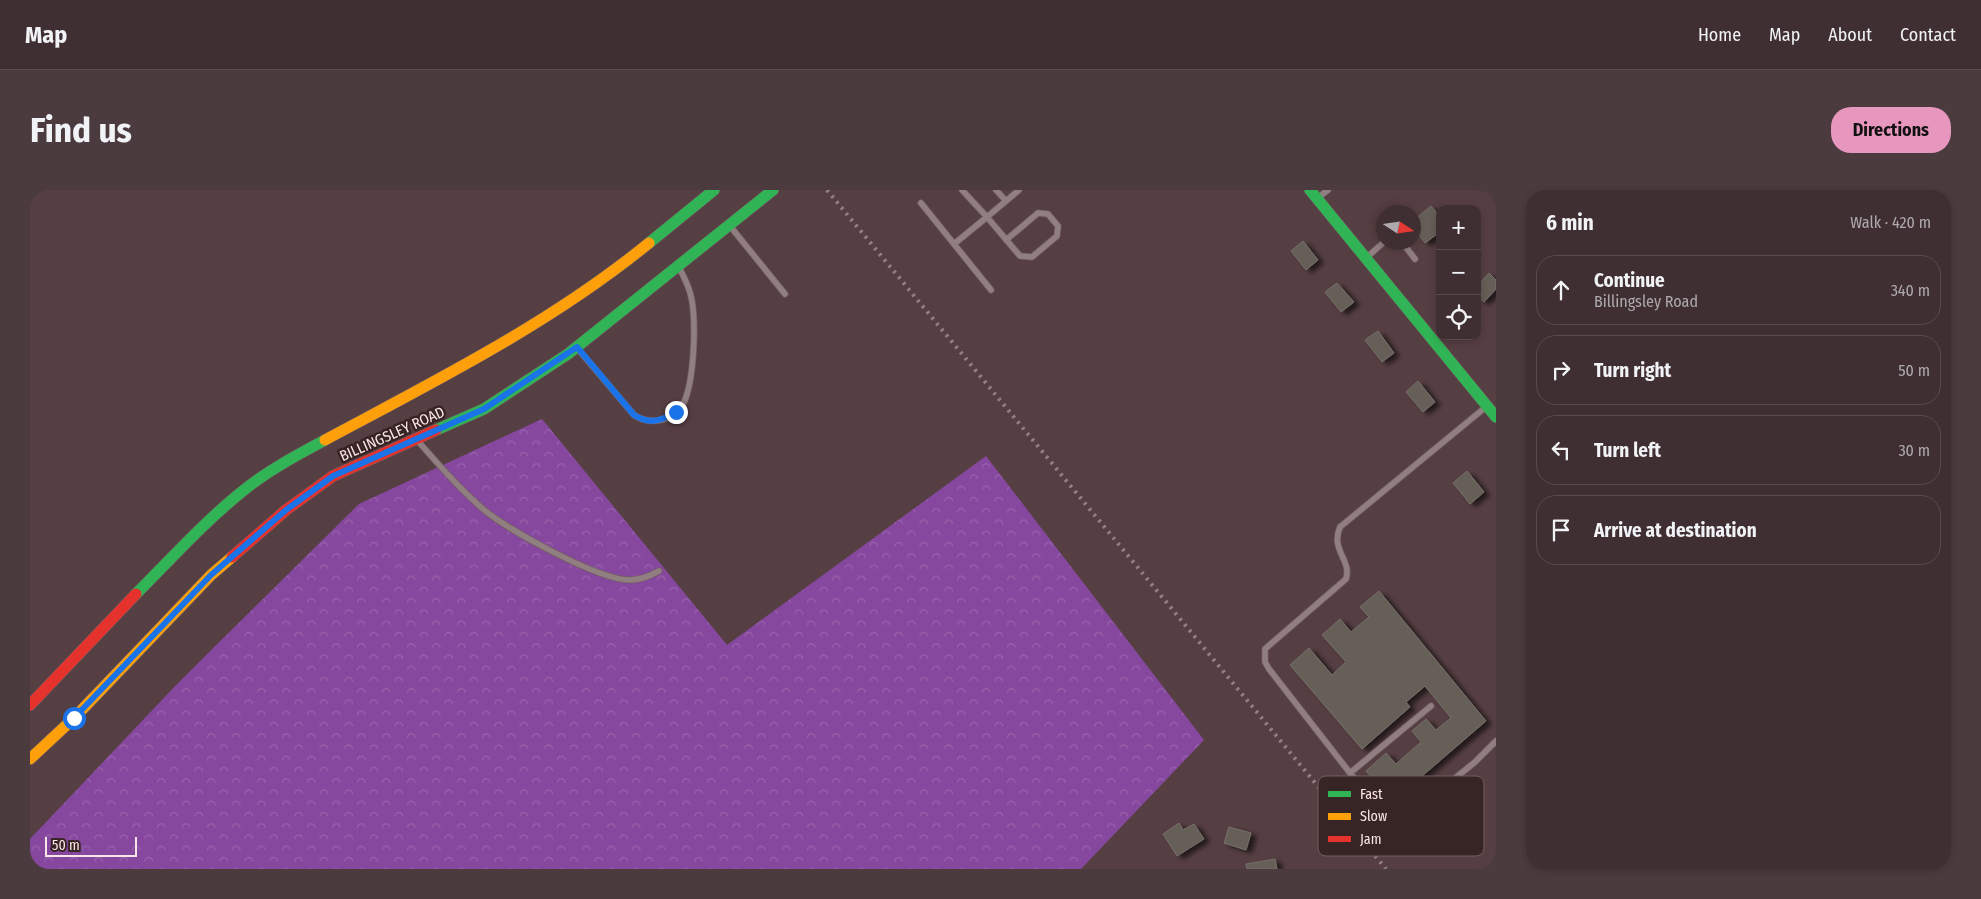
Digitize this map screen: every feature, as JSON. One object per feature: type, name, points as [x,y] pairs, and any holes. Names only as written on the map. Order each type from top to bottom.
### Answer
[{"type":"main road","name":"BILLINGSLEY ROAD","points":[[30,705],[76,654],[198,531],[244,490],[289,459],[385,406],[480,357],[558,308],[623,264],[714,190]]},
{"type":"main road","name":"BILLINGSLEY ROAD","points":[[30,759],[74,718],[211,575],[258,532],[333,476],[484,409],[577,347],[728,224],[773,190]]},
{"type":"main road","points":[[1313,194],[1496,417]]},
{"type":"lane","points":[[962,190],[1020,256],[1032,257],[1058,236],[1058,226],[1048,214],[1038,213],[1006,240]]},
{"type":"lane","points":[[996,190],[1006,201]]},
{"type":"lane","points":[[954,244],[1019,190]]},
{"type":"lane","points":[[1313,194],[1328,190]]},
{"type":"lane","points":[[921,203],[991,290]]},
{"type":"lane","points":[[728,224],[785,294]]},
{"type":"lane","points":[[1366,258],[1376,249]]},
{"type":"lane","points":[[1408,250],[1415,259]]},
{"type":"lane","points":[[577,347],[634,415],[643,421],[655,422],[676,412],[686,398],[692,364],[694,325],[688,284],[678,265]]},
{"type":"lane","points":[[1353,776],[1264,662],[1265,649],[1346,579],[1348,572],[1336,542],[1340,527],[1487,406]]},
{"type":"lane","points":[[417,440],[457,485],[484,510],[549,549],[592,571],[612,578],[644,579],[659,571]]},
{"type":"lane","points":[[1350,773],[1431,706]]},
{"type":"lane","points":[[1458,776],[1496,741]]},
{"type":"green space","points":[[542,419],[727,645],[986,456],[1204,740],[1081,869],[30,869],[30,839],[180,681],[359,504]]},
{"type":"building","points":[[1431,206],[1436,212],[1436,235],[1425,243],[1421,238],[1421,214]]},
{"type":"building","points":[[1303,241],[1318,260],[1306,270],[1291,251]]},
{"type":"building","points":[[1489,273],[1496,280],[1496,289],[1484,302],[1481,299],[1481,282]]},
{"type":"building","points":[[1337,283],[1354,302],[1341,312],[1325,292]]},
{"type":"building","points":[[1378,331],[1394,353],[1382,362],[1365,340]]},
{"type":"building","points":[[1418,381],[1435,402],[1423,412],[1406,392]]},
{"type":"building","points":[[1467,471],[1484,492],[1470,504],[1453,483]]},
{"type":"building","points":[[1379,591],[1486,721],[1422,776],[1370,776],[1366,771],[1386,753],[1396,764],[1421,742],[1412,731],[1426,719],[1436,730],[1451,718],[1425,686],[1406,702],[1410,707],[1362,749],[1290,665],[1309,648],[1332,675],[1346,662],[1322,635],[1340,619],[1351,632],[1369,617],[1360,607]]},
{"type":"building","points":[[1179,823],[1183,830],[1194,824],[1204,839],[1177,856],[1163,834]]},
{"type":"building","points":[[1229,827],[1251,833],[1246,850],[1224,843]]},
{"type":"building","points":[[1275,859],[1277,869],[1247,869],[1246,864]]},
{"type":"railway","points":[[827,190],[1318,786]]},
{"type":"railway","points":[[1375,856],[1386,869]]},
{"type":"traffic: fast","points":[[649,243],[714,190]]},
{"type":"traffic: fast","points":[[436,430],[484,409],[568,354],[773,190]]},
{"type":"traffic: fast","points":[[1310,190],[1496,417]]},
{"type":"traffic: fast","points":[[136,594],[202,527],[244,490],[273,469],[325,440]]},
{"type":"traffic: slow","points":[[325,440],[533,325],[612,272],[649,243]]},
{"type":"traffic: slow","points":[[30,759],[74,718],[211,575],[232,557]]},
{"type":"traffic: jam","points":[[232,557],[286,510],[333,476],[436,430]]},
{"type":"traffic: jam","points":[[30,705],[136,594]]},
{"type":"route","points":[[74,718],[211,575],[258,532],[286,510],[333,476],[403,447],[484,409],[577,347],[634,415],[643,421],[655,422],[676,412]]}]
